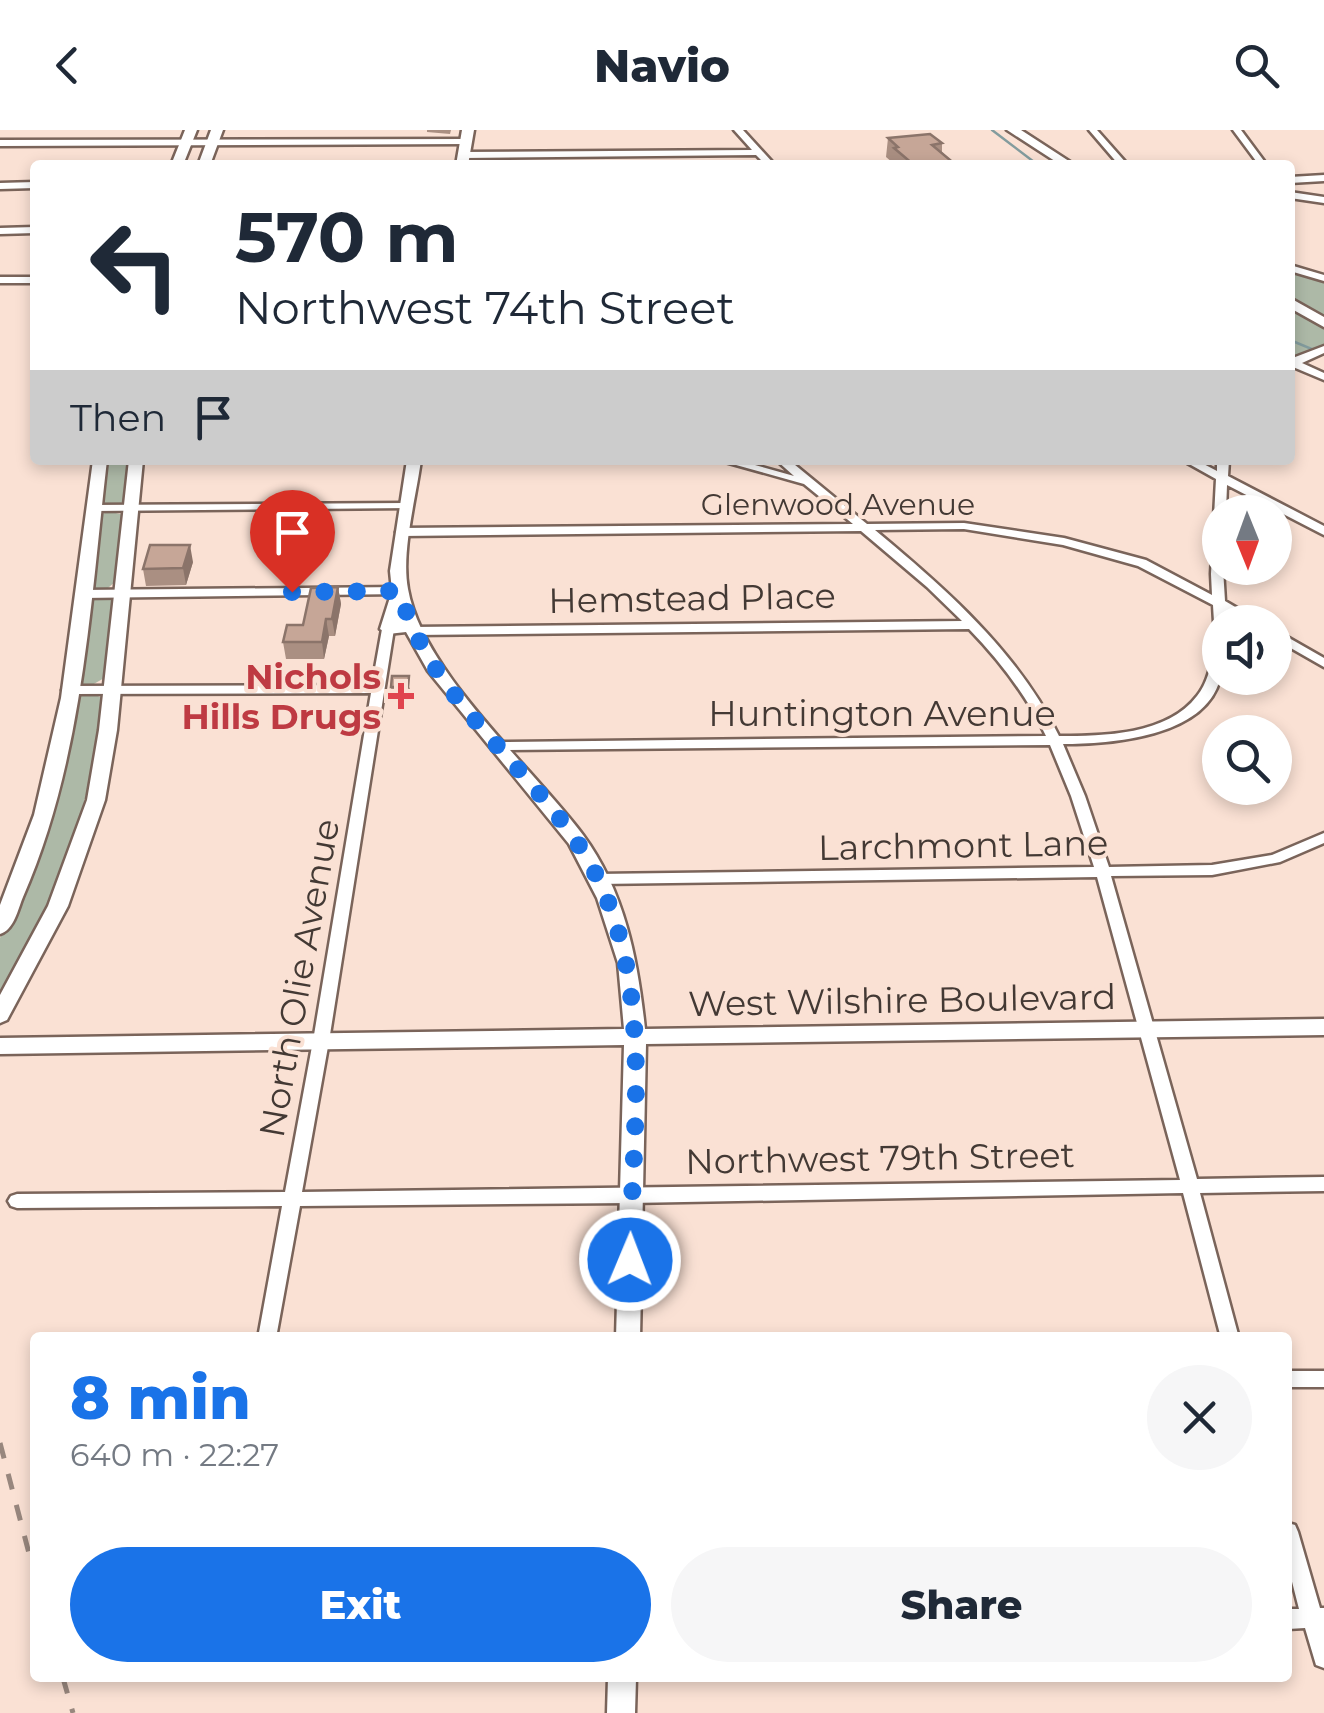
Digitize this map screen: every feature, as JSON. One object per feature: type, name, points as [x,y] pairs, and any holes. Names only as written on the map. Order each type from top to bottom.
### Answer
[{"type":"street","points":[[347,142],[350,130]]},
{"type":"street","points":[[738,130],[767,160]]},
{"type":"street","points":[[1013,130],[1062,160]]},
{"type":"street","points":[[1093,130],[1120,160]]},
{"type":"street","points":[[1237,130],[1259,160]]},
{"type":"street","points":[[0,143],[189,136],[347,142],[467,135],[463,160],[760,152]]},
{"type":"street","points":[[179,160],[189,136]]},
{"type":"street","points":[[206,160],[215,136]]},
{"type":"street","points":[[1295,180],[1324,178]]},
{"type":"street","points":[[0,186],[30,185]]},
{"type":"street","points":[[1295,196],[1324,200]]},
{"type":"street","points":[[0,230],[30,230]]},
{"type":"street","points":[[1295,269],[1324,278]]},
{"type":"street","points":[[0,280],[30,280]]},
{"type":"street","points":[[1295,305],[1324,322]]},
{"type":"street","points":[[1295,361],[1320,351]]},
{"type":"street","points":[[1295,365],[1324,378]]},
{"type":"street","points":[[0,927],[28,867],[48,809],[70,690],[99,465]]},
{"type":"street","points":[[0,1015],[46,932],[86,833],[104,759],[135,465]]},
{"type":"street","points":[[412,629],[388,629],[400,591],[402,532],[413,465]]},
{"type":"street","points":[[742,465],[810,484]]},
{"type":"street","points":[[788,465],[861,527],[920,570],[1012,670],[1056,742],[1081,802],[1149,1030],[1228,1332]]},
{"type":"street","points":[[1198,465],[1324,530]]},
{"type":"street","points":[[1220,602],[1217,574],[1221,465]]},
{"type":"street","points":[[94,508],[406,506]]},
{"type":"street","name":"Glenwood Avenue","points":[[402,532],[964,526],[1064,542],[1142,563],[1225,605]]},
{"type":"street","points":[[82,594],[400,591]]},
{"type":"street","points":[[400,591],[412,629],[434,667],[564,823],[598,879],[628,963],[635,1036],[628,1332]]},
{"type":"street","name":"Hemstead Place","points":[[412,629],[971,624]]},
{"type":"street","name":"North Olie Avenue","points":[[268,1332],[321,1041],[388,629]]},
{"type":"street","points":[[1292,644],[1324,663]]},
{"type":"street","points":[[70,690],[378,688]]},
{"type":"street","name":"Huntington Avenue","points":[[500,746],[1056,742],[1137,734],[1180,720],[1208,695]]},
{"type":"street","name":"Larchmont Lane","points":[[598,879],[1212,870],[1276,858],[1324,838]]},
{"type":"street","name":"West Wilshire Boulevard","points":[[0,1046],[1324,1027]]},
{"type":"street","name":"Northwest 79th Street","points":[[17,1201],[1324,1184]]},
{"type":"street","points":[[1292,1379],[1324,1378]]},
{"type":"street","points":[[1292,1543],[1319,1618],[1324,1658]]},
{"type":"street","points":[[1292,1618],[1319,1618]]},
{"type":"street","points":[[621,1713],[622,1682]]},
{"type":"green space","points":[[1295,272],[1324,281],[1324,319],[1295,301]]},
{"type":"green space","points":[[1295,308],[1324,326],[1324,345],[1295,359]]},
{"type":"green space","points":[[104,465],[130,465],[126,500],[109,505],[99,500]]},
{"type":"green space","points":[[108,511],[124,515],[116,581],[108,588],[93,588],[97,518]]},
{"type":"green space","points":[[107,597],[114,601],[106,677],[92,685],[80,684],[88,601]]},
{"type":"green space","points":[[90,693],[103,698],[80,817],[39,925],[0,997],[0,938],[25,887],[78,697]]},
{"type":"building","points":[[930,134],[942,143],[932,145],[950,160],[908,160],[888,138]]},
{"type":"building","points":[[150,545],[190,545],[183,568],[143,569]]},
{"type":"building","points":[[338,587],[332,619],[326,619],[322,642],[283,642],[287,625],[303,625],[311,588]]},
{"type":"building","points":[[392,676],[409,676],[408,687],[391,687]]},
{"type":"waterway","points":[[992,130],[1031,160]]},
{"type":"waterway","points":[[1295,342],[1324,354]]},
{"type":"railway","points":[[0,1443],[30,1557]]},
{"type":"railway","points":[[64,1682],[73,1713]]},
{"type":"place","name":"Nichols Hills Drugs","points":[[401,696]]},
{"type":"route","points":[[292,592],[400,591],[411,627],[434,667],[564,823],[598,879],[620,931],[632,988],[635,1036],[630,1260]]}]
